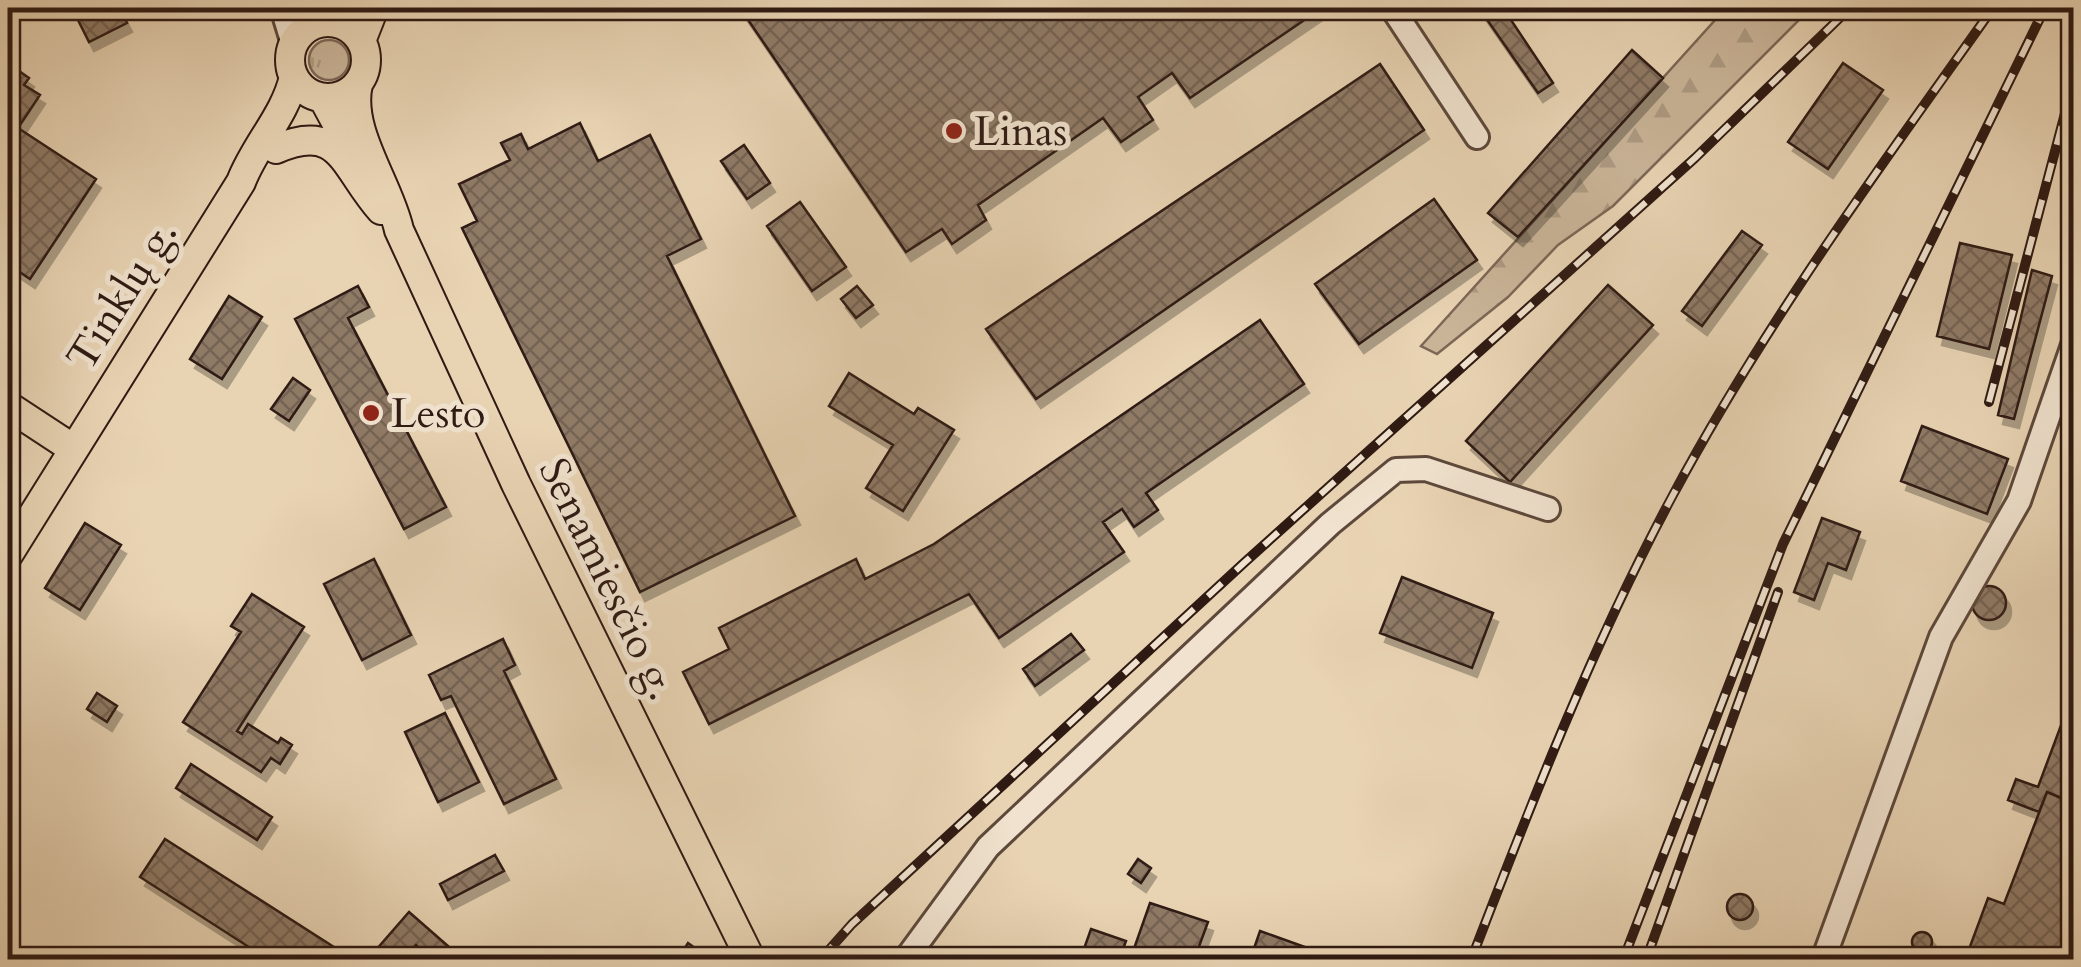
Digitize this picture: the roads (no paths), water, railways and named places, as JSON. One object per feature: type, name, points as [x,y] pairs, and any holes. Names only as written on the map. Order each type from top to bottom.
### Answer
[{"type":"main road","name":"Senamiesčio g.","points":[[374,8],[361,41],[366,63],[358,84],[356,113],[393,202],[390,220]]},
{"type":"main road","points":[[294,78],[290,55],[307,28],[331,15],[361,41]]},
{"type":"main road","name":"Senamiesčio g.","points":[[294,78],[320,98],[390,220],[751,960]]},
{"type":"main road","name":"Tinklų g.","points":[[242,182],[249,160],[290,95],[294,78]]},
{"type":"main road","points":[[320,98],[342,96],[358,84]]},
{"type":"main road","name":"Tinklų g.","points":[[8,554],[242,182],[320,98]]},
{"type":"main road","name":"Tinklų g.","points":[[276,149],[304,137],[318,138]]},
{"type":"main road","name":"Senamiesčio g.","points":[[318,138],[332,146],[390,220]]},
{"type":"main road","points":[[8,406],[72,448]]},
{"type":"street","points":[[282,8],[294,44]]},
{"type":"street","points":[[1392,8],[1477,137]]},
{"type":"street","points":[[1824,960],[1941,638],[2019,501],[2074,342]]},
{"type":"street","points":[[905,960],[988,847],[1330,524],[1396,470],[1426,469],[1548,508]]},
{"type":"railway","points":[[820,960],[852,924],[1245,562],[1695,158],[1850,8]]},
{"type":"railway","points":[[1471,960],[1590,666],[1673,495],[1785,307],[1993,8]]},
{"type":"railway","points":[[1623,960],[1783,544],[2045,8]]},
{"type":"railway","points":[[1989,402],[2074,79]]},
{"type":"railway","points":[[1646,960],[1778,592]]},
{"type":"place","name":"Linas","points":[[954,131]]},
{"type":"place","name":"Lesto","points":[[371,413]]}]
